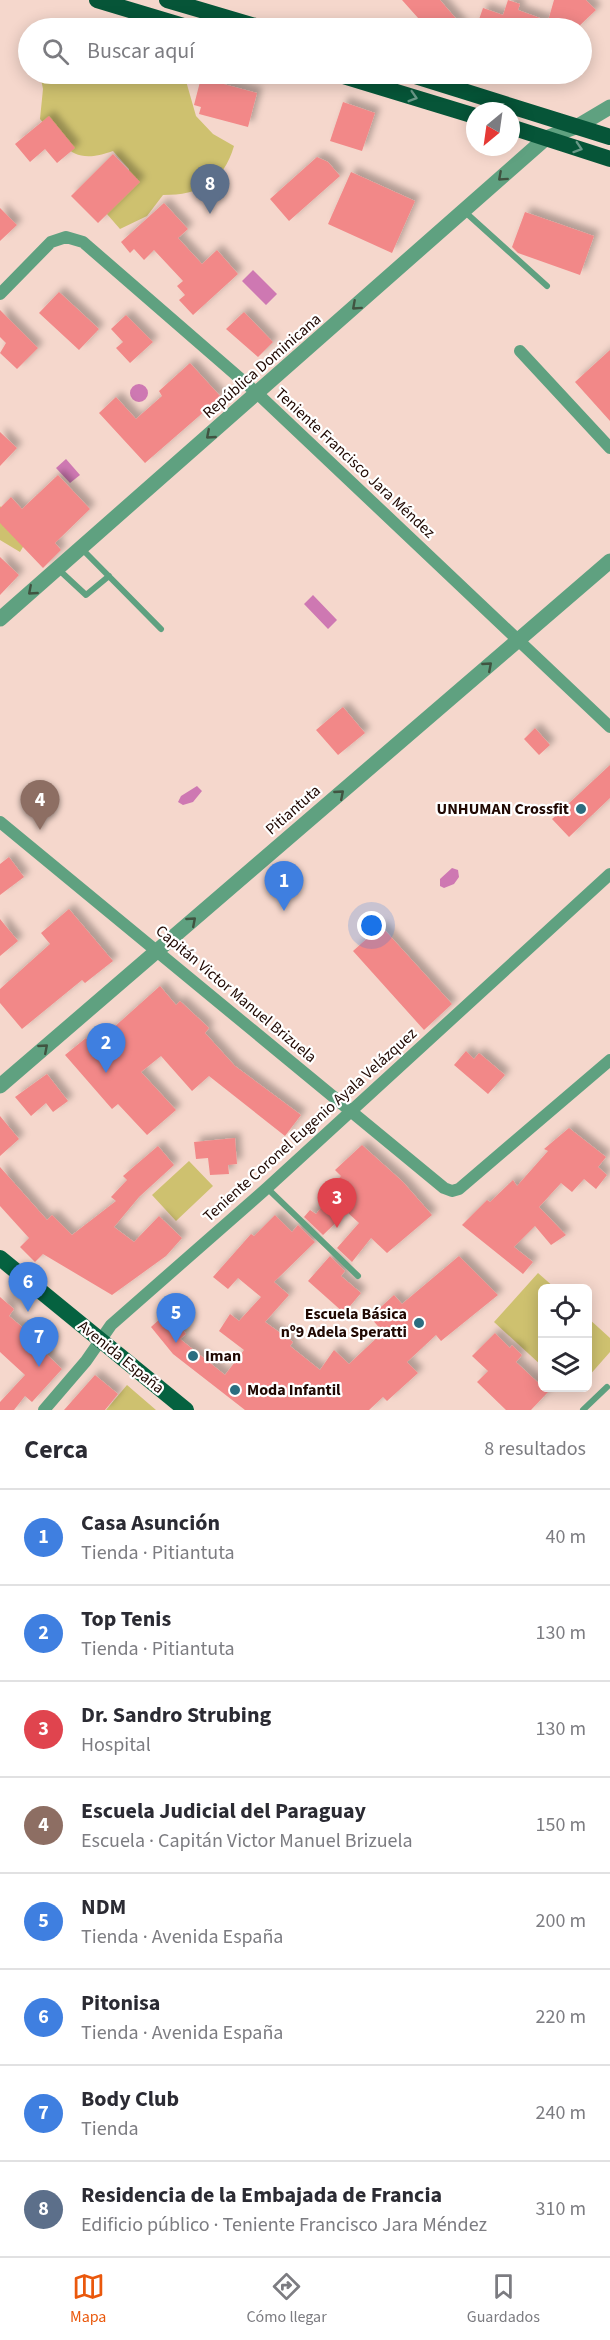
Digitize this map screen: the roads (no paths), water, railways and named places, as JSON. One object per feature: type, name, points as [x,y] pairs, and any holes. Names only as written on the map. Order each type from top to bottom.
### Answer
[{"type":"highway","points":[[97,0],[157,18]]},
{"type":"highway","points":[[167,0],[228,18]]},
{"type":"highway","points":[[371,84],[466,113]]},
{"type":"highway","points":[[442,84],[610,136]]},
{"type":"highway","points":[[520,130],[610,159]]},
{"type":"main road","name":"Avenida España","points":[[0,1258],[186,1410]]},
{"type":"street","points":[[546,138],[578,126],[610,107]]},
{"type":"street","name":"República Dominicana","points":[[0,620],[546,138]]},
{"type":"street","name":"Teniente Francisco Jara Méndez","points":[[0,294],[51,242],[66,237],[83,242],[258,394],[610,727]]},
{"type":"street","points":[[520,351],[610,448]]},
{"type":"street","name":"Pitiantuta","points":[[0,1086],[610,561]]},
{"type":"street","name":"Capitán Victor Manuel Brizuela","points":[[0,822],[444,1188],[452,1191],[459,1189],[610,1060]]},
{"type":"street","name":"Teniente Coronel Eugenio Ayala Velázquez","points":[[44,1410],[111,1325],[267,1188],[610,874]]},
{"type":"lane","points":[[464,211],[547,286]]},
{"type":"lane","points":[[81,548],[160,629]]},
{"type":"lane","points":[[58,569],[86,596],[109,576]]},
{"type":"lane","points":[[267,1188],[358,1276]]},
{"type":"lane","points":[[583,1410],[606,1387]]},
{"type":"place","name":"Residencia de la Embajada de Francia","points":[[210,214]]},
{"type":"place","name":"UNHUMAN Crossfit","points":[[581,809]]},
{"type":"place","name":"Escuela Judicial del Paraguay","points":[[40,830]]},
{"type":"place","name":"Casa Asunción","points":[[284,911]]},
{"type":"place","name":"Top Tenis","points":[[106,1073]]},
{"type":"place","name":"Dr. Sandro Strubing","points":[[337,1228]]},
{"type":"place","name":"Pitonisa","points":[[28,1312]]},
{"type":"place","name":"Escuela Básica nº9 Adela Speratti","points":[[419,1323]]},
{"type":"place","name":"NDM","points":[[176,1343]]},
{"type":"place","name":"Iman","points":[[193,1356]]},
{"type":"place","name":"Body Club","points":[[39,1367]]},
{"type":"place","name":"Moda Infantil","points":[[235,1390]]}]
